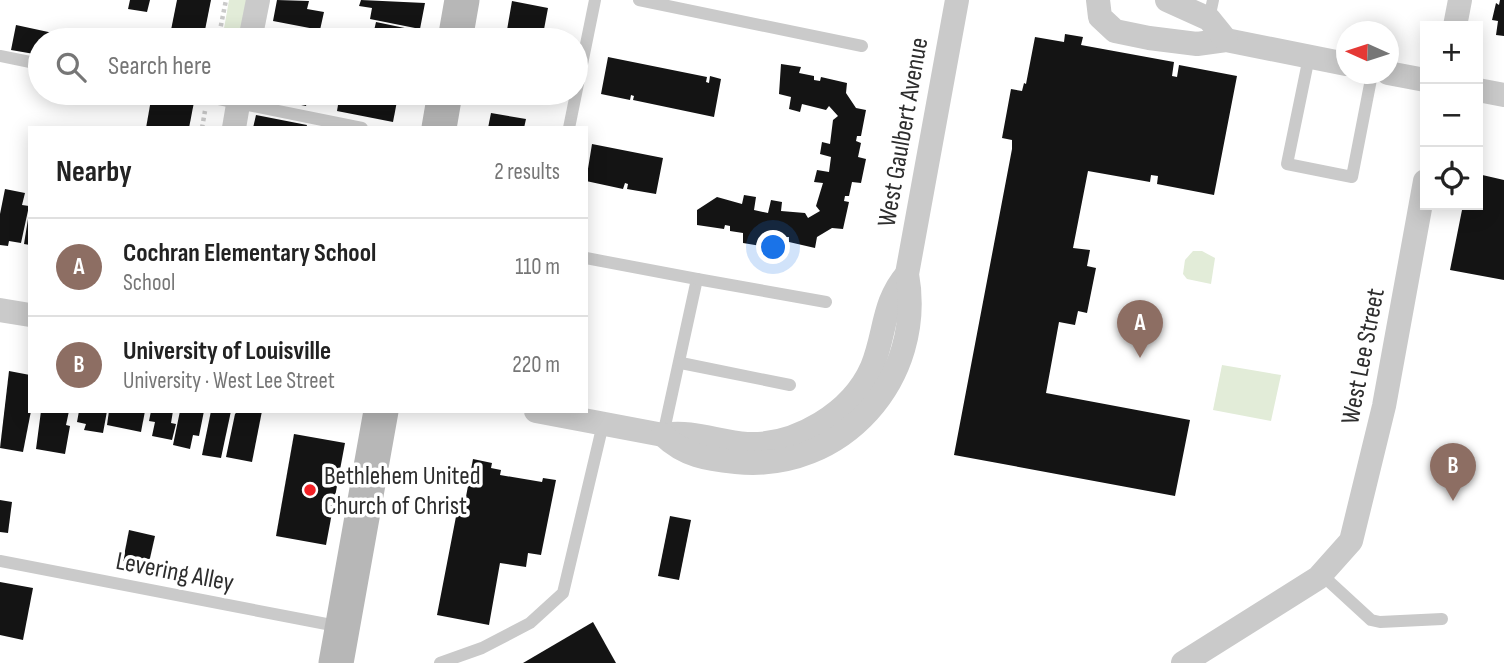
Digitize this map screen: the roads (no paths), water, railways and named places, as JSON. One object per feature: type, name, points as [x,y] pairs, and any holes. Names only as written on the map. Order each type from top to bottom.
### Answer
[{"type":"street","points":[[252,28],[258,0]]},
{"type":"street","points":[[457,28],[462,0]]},
{"type":"street","name":"West Gaulbert Avenue","points":[[546,413],[663,435],[681,451],[752,464],[788,460],[836,442],[866,416],[893,374],[906,333],[911,293],[907,274],[957,0]]},
{"type":"street","points":[[1098,0],[1100,18],[1115,31],[1197,44],[1226,40],[1336,62]]},
{"type":"street","points":[[1167,0],[1211,9],[1226,40]]},
{"type":"street","points":[[1456,21],[1460,0]]},
{"type":"street","points":[[1399,74],[1420,79]]},
{"type":"street","points":[[1483,91],[1504,95]]},
{"type":"street","points":[[234,126],[238,105]]},
{"type":"street","points":[[439,126],[443,105]]},
{"type":"street","name":"West Lee Street","points":[[1322,575],[1351,541],[1384,406],[1420,208]]},
{"type":"street","points":[[0,310],[28,315]]},
{"type":"street","points":[[335,663],[381,413]]},
{"type":"street","points":[[1183,663],[1322,575]]},
{"type":"lane","points":[[588,34],[595,0]]},
{"type":"lane","points":[[639,0],[862,46]]},
{"type":"lane","points":[[0,56],[28,62]]},
{"type":"lane","points":[[1309,57],[1287,164],[1352,177],[1370,84]]},
{"type":"lane","points":[[268,105],[354,126]]},
{"type":"lane","points":[[569,126],[574,105]]},
{"type":"lane","points":[[588,258],[826,302]]},
{"type":"lane","points":[[663,435],[681,363],[697,279]]},
{"type":"lane","points":[[681,363],[790,385]]},
{"type":"lane","points":[[440,663],[482,648],[530,623],[563,593],[603,424]]},
{"type":"lane","name":"Levering Alley","points":[[0,561],[342,627]]},
{"type":"lane","points":[[1322,575],[1365,618],[1380,622],[1443,619]]},
{"type":"place","name":"Cochran Elementary School","points":[[1140,358]]},
{"type":"place","name":"Bethlehem United Church of Christ","points":[[310,490]]},
{"type":"place","name":"University of Louisville","points":[[1453,501]]}]
